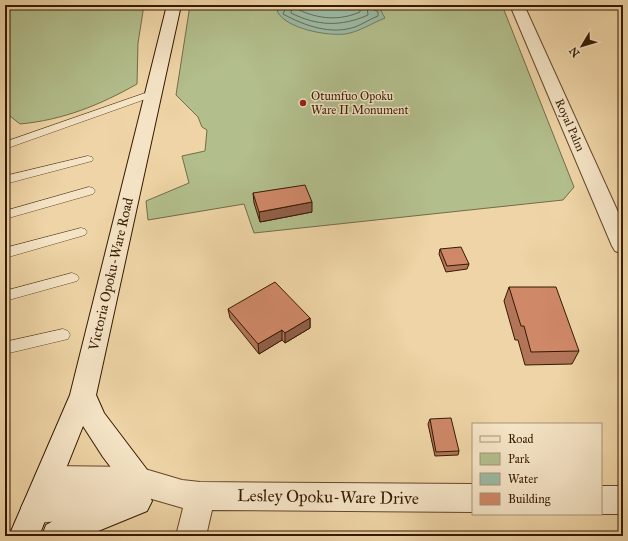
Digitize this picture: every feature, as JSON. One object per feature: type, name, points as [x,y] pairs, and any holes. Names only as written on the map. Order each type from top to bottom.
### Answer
[{"type":"main road","name":"Victoria Opoku-Ware Road","points":[[24,536],[83,395],[174,5]]},
{"type":"main road","name":"Royal Palm","points":[[518,5],[623,246]]},
{"type":"main road","points":[[57,536],[138,491],[96,422],[83,395]]},
{"type":"main road","name":"Lesley Opoku-Ware Drive","points":[[48,480],[138,491],[191,495],[472,498]]},
{"type":"main road","name":"Lesley Opoku-Ware Drive","points":[[36,508],[138,491]]},
{"type":"main road","points":[[191,495],[191,536]]},
{"type":"main road","points":[[602,500],[623,500]]},
{"type":"lane","points":[[5,146],[154,92]]},
{"type":"lane","points":[[5,180],[88,159]]},
{"type":"lane","points":[[5,215],[89,191]]},
{"type":"lane","points":[[5,253],[81,232]]},
{"type":"lane","points":[[5,296],[72,278]]},
{"type":"lane","points":[[5,348],[63,335]]},
{"type":"green space","points":[[5,5],[144,5],[138,43],[137,84],[109,99],[81,110],[51,119],[20,124],[5,112]]},
{"type":"green space","points":[[190,5],[502,5],[574,187],[563,200],[254,233],[244,204],[148,220],[146,201],[189,183],[182,156],[205,151],[207,130],[202,127],[198,117],[176,95]]},
{"type":"water","points":[[285,5],[371,5],[380,9],[385,18],[350,33],[328,34],[298,27],[289,22],[277,11]]},
{"type":"building","points":[[305,185],[312,202],[259,212],[253,193]]},
{"type":"building","points":[[461,247],[469,264],[447,266],[440,249]]},
{"type":"building","points":[[275,282],[310,318],[285,333],[282,330],[258,344],[228,309]]},
{"type":"building","points":[[509,287],[556,287],[579,351],[531,352],[524,326],[521,326]]},
{"type":"building","points":[[451,418],[459,451],[436,452],[430,419]]},
{"type":"place","name":"Otumfuo Opoku Ware II Monument","points":[[303,103]]}]
